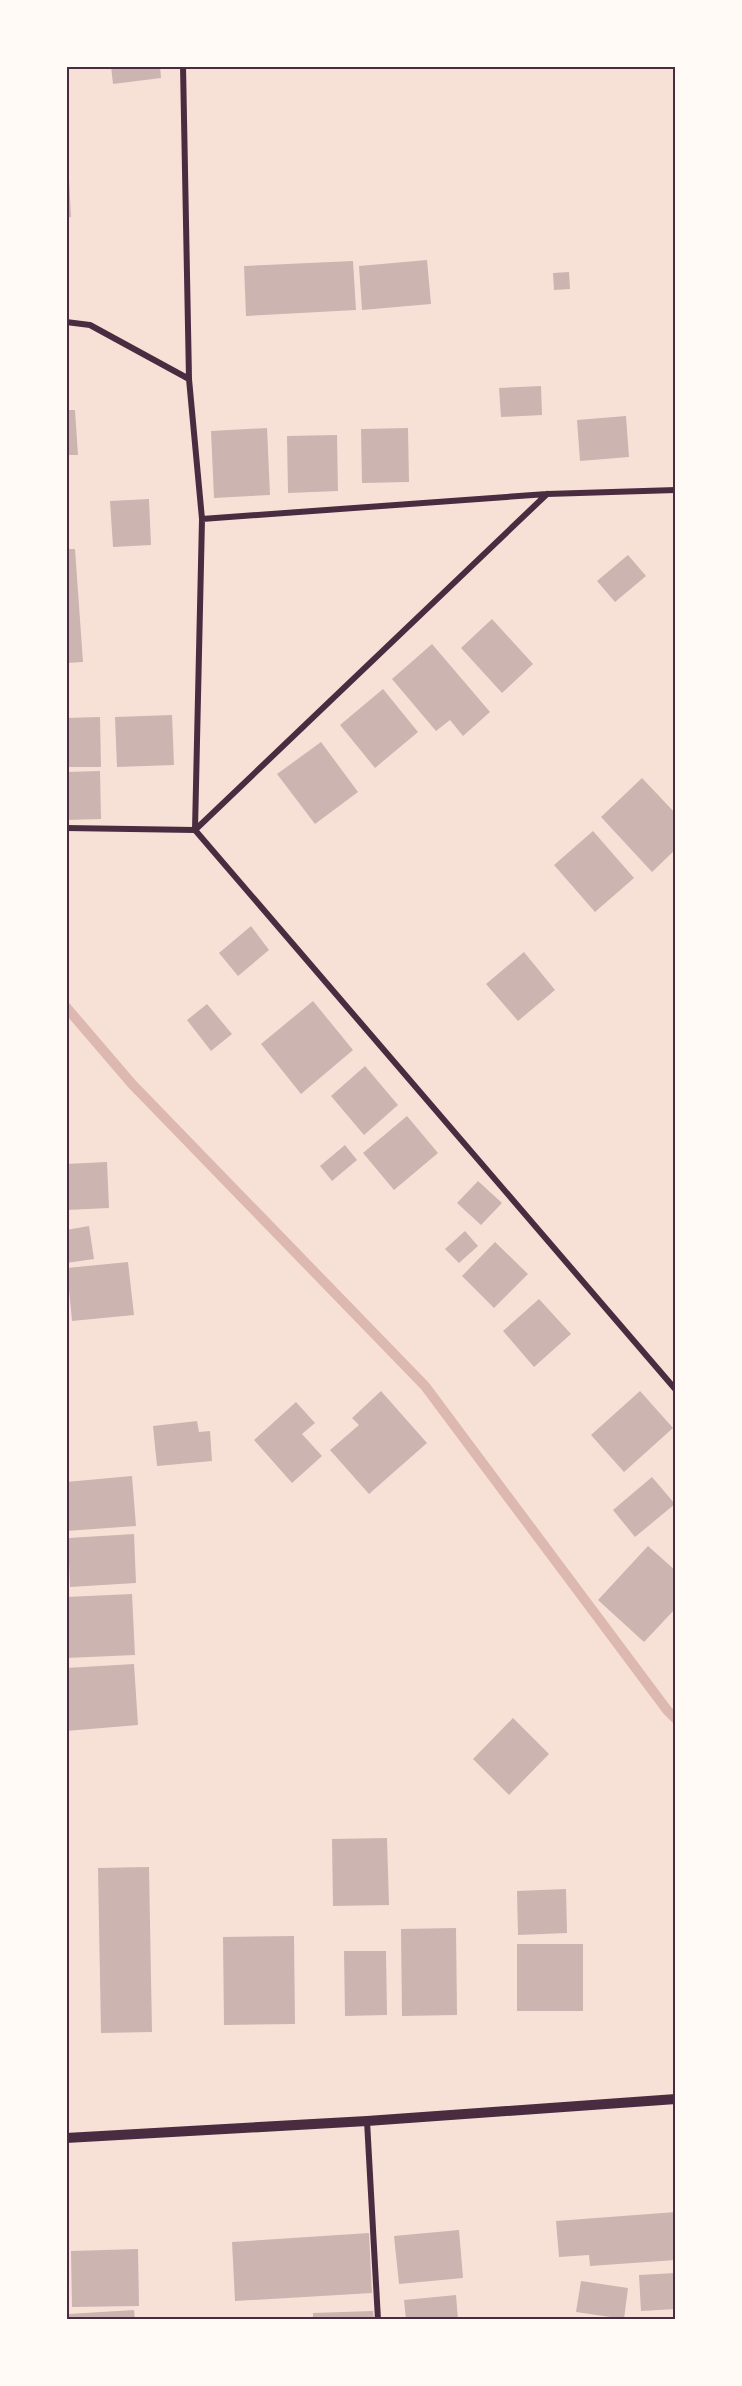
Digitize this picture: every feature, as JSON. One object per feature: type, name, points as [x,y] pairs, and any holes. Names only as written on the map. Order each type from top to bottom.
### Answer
[{"type":"street","points":[[183,66],[189,379],[202,519],[195,830],[676,1390]]},
{"type":"street","points":[[66,322],[90,325],[189,379]]},
{"type":"street","points":[[202,519],[547,494],[676,490]]},
{"type":"street","points":[[66,828],[195,830],[547,494]]},
{"type":"street","points":[[66,2138],[367,2121],[676,2099]]},
{"type":"street","points":[[367,2121],[378,2320]]},
{"type":"building","points":[[111,66],[160,66],[161,78],[113,84]]},
{"type":"building","points":[[66,159],[68,159],[71,217],[66,218]]},
{"type":"building","points":[[427,260],[431,304],[362,310],[359,266]]},
{"type":"building","points":[[353,261],[356,310],[246,316],[244,266]]},
{"type":"building","points":[[569,272],[570,289],[554,290],[553,273]]},
{"type":"building","points":[[541,386],[542,415],[501,417],[499,388]]},
{"type":"building","points":[[66,410],[75,410],[78,455],[66,455]]},
{"type":"building","points":[[626,416],[629,457],[580,461],[577,420]]},
{"type":"building","points":[[267,428],[270,495],[214,498],[211,431]]},
{"type":"building","points":[[408,428],[409,482],[362,483],[361,429]]},
{"type":"building","points":[[337,435],[338,491],[288,493],[287,436]]},
{"type":"building","points":[[149,499],[151,545],[113,547],[110,501]]},
{"type":"building","points":[[66,549],[75,549],[83,662],[66,663]]},
{"type":"building","points":[[628,555],[646,576],[615,602],[597,581]]},
{"type":"building","points":[[492,619],[533,664],[502,693],[461,648]]},
{"type":"building","points":[[432,644],[490,712],[463,736],[450,720],[436,731],[392,679]]},
{"type":"building","points":[[383,689],[418,732],[375,768],[340,725]]},
{"type":"building","points":[[172,715],[174,765],[117,767],[115,717]]},
{"type":"building","points":[[100,717],[101,767],[66,767],[66,718]]},
{"type":"building","points":[[321,742],[358,792],[315,824],[277,774]]},
{"type":"building","points":[[100,771],[101,819],[66,820],[66,772]]},
{"type":"building","points":[[642,778],[676,814],[676,849],[652,872],[601,817]]},
{"type":"building","points":[[593,831],[634,878],[595,912],[554,865]]},
{"type":"building","points":[[251,926],[269,950],[238,976],[219,953]]},
{"type":"building","points":[[524,952],[555,990],[518,1021],[486,984]]},
{"type":"building","points":[[313,1001],[353,1050],[301,1094],[261,1044]]},
{"type":"building","points":[[207,1004],[232,1034],[211,1051],[187,1020]]},
{"type":"building","points":[[365,1066],[398,1105],[364,1135],[331,1096]]},
{"type":"building","points":[[407,1116],[438,1153],[394,1190],[363,1153]]},
{"type":"building","points":[[345,1145],[357,1160],[332,1181],[320,1166]]},
{"type":"building","points":[[107,1162],[109,1208],[66,1210],[66,1164]]},
{"type":"building","points":[[478,1181],[502,1203],[481,1225],[457,1203]]},
{"type":"building","points":[[89,1226],[94,1259],[66,1263],[66,1230]]},
{"type":"building","points":[[465,1231],[478,1246],[459,1263],[445,1249]]},
{"type":"building","points":[[495,1242],[528,1274],[494,1308],[462,1276]]},
{"type":"building","points":[[128,1262],[134,1315],[72,1321],[67,1268]]},
{"type":"building","points":[[539,1299],[571,1334],[534,1367],[503,1331]]},
{"type":"building","points":[[381,1391],[427,1443],[369,1494],[330,1450],[359,1425],[352,1418]]},
{"type":"building","points":[[640,1391],[673,1428],[624,1472],[591,1435]]},
{"type":"building","points":[[296,1402],[315,1423],[302,1434],[322,1456],[292,1483],[254,1440]]},
{"type":"building","points":[[197,1421],[199,1432],[210,1431],[212,1461],[157,1466],[153,1426]]},
{"type":"building","points":[[132,1476],[136,1526],[66,1531],[66,1482]]},
{"type":"building","points":[[652,1477],[675,1504],[635,1537],[613,1510]]},
{"type":"building","points":[[134,1534],[136,1583],[70,1587],[68,1538]]},
{"type":"building","points":[[648,1546],[676,1571],[676,1608],[644,1642],[598,1600]]},
{"type":"building","points":[[132,1594],[135,1655],[66,1658],[66,1597]]},
{"type":"building","points":[[134,1664],[138,1725],[66,1731],[66,1668]]},
{"type":"building","points":[[513,1718],[549,1754],[509,1795],[473,1759]]},
{"type":"building","points":[[387,1838],[389,1905],[333,1906],[332,1839]]},
{"type":"building","points":[[149,1867],[152,2032],[101,2033],[98,1868]]},
{"type":"building","points":[[566,1889],[567,1933],[518,1935],[517,1891]]},
{"type":"building","points":[[456,1928],[457,2015],[402,2016],[401,1929]]},
{"type":"building","points":[[294,1936],[295,2024],[224,2025],[223,1937]]},
{"type":"building","points":[[517,1944],[583,1944],[583,2011],[517,2011]]},
{"type":"building","points":[[344,1951],[386,1951],[387,2015],[345,2016]]},
{"type":"building","points":[[676,2212],[676,2260],[590,2266],[589,2255],[559,2257],[556,2221]]},
{"type":"building","points":[[459,2230],[463,2278],[399,2284],[394,2236]]},
{"type":"building","points":[[369,2233],[372,2293],[235,2301],[232,2242]]},
{"type":"building","points":[[138,2249],[139,2306],[72,2307],[71,2251]]},
{"type":"building","points":[[676,2273],[676,2309],[641,2311],[639,2275]]},
{"type":"building","points":[[581,2281],[628,2288],[624,2319],[576,2312]]},
{"type":"building","points":[[456,2295],[458,2320],[406,2320],[404,2300]]},
{"type":"building","points":[[134,2310],[135,2320],[68,2320],[68,2314]]},
{"type":"building","points":[[373,2311],[374,2320],[313,2320],[313,2313]]},
{"type":"waterway","points":[[66,1007],[132,1084],[425,1386],[676,1719]]}]
